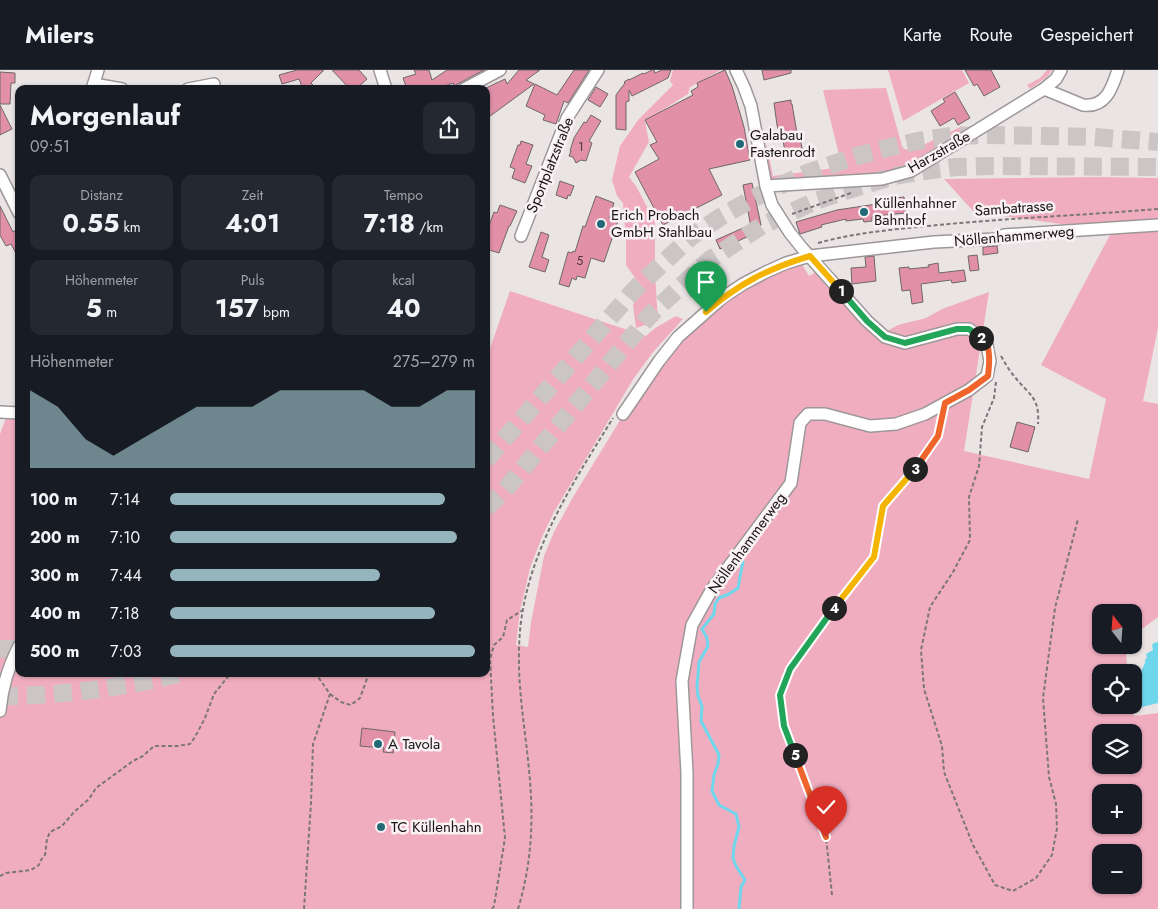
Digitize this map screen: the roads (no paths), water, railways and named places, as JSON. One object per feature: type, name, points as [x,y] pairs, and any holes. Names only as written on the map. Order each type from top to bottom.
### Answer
[{"type":"street","points":[[93,85],[98,70]]},
{"type":"street","points":[[380,70],[385,85]]},
{"type":"street","points":[[472,85],[500,70]]},
{"type":"street","name":"Sportplatzstraße","points":[[521,236],[567,118],[598,70]]},
{"type":"street","points":[[736,70],[751,106],[766,186],[772,205],[790,233],[810,256]]},
{"type":"street","name":"Harzstraße","points":[[766,186],[882,179],[911,171],[1044,89],[1056,79],[1061,70]]},
{"type":"street","points":[[1044,89],[1089,106],[1106,98],[1118,70]]},
{"type":"street","points":[[209,85],[214,84]]},
{"type":"street","points":[[0,175],[15,205]]},
{"type":"street","name":"Nöllenhammerweg","points":[[619,414],[678,337],[722,298],[743,284],[786,263],[810,256],[934,242],[996,239],[1004,235],[1158,225]]},
{"type":"street","name":"Nöllenhammerweg","points":[[687,909],[687,773],[682,682],[692,626],[712,589],[792,483],[800,423],[808,414],[825,414],[870,426],[896,424],[925,414],[969,390],[988,376],[990,361],[987,345],[978,335],[969,329],[957,329],[905,343],[885,337],[867,321],[810,256]]},
{"type":"street","points":[[0,412],[15,413]]},
{"type":"street","points":[[0,711],[4,680],[15,654]]},
{"type":"water","points":[[1158,642],[1158,703],[1142,707],[1142,669],[1147,658],[1146,654],[1153,650],[1152,645]]},
{"type":"waterway","points":[[739,909],[741,887],[745,880],[733,858],[739,827],[736,814],[719,805],[712,791],[719,755],[701,721],[702,706],[697,687],[699,662],[708,646],[707,638],[702,629],[714,614],[715,604],[719,598],[738,588],[743,561]]},
{"type":"tunnel","points":[[490,455],[634,290],[692,236],[754,198],[807,173],[887,148],[951,136],[1094,137],[1158,142]]},
{"type":"tunnel","points":[[490,504],[505,490],[650,315],[708,261],[763,225],[818,200],[895,176],[924,171],[956,167],[989,166],[1158,167]]},
{"type":"tunnel","points":[[0,649],[15,649]]},
{"type":"tunnel","points":[[0,696],[45,695],[90,690],[163,677]]},
{"type":"place","name":"Galabau Fastenrodt","points":[[740,144]]},
{"type":"place","name":"Küllenhahner Bahnhof","points":[[864,212]]},
{"type":"place","name":"Erich Probach GmbH Stahlbau","points":[[601,224]]},
{"type":"place","name":"A Tavola","points":[[378,744]]},
{"type":"place","name":"TC Küllenhahn","points":[[381,827]]}]
